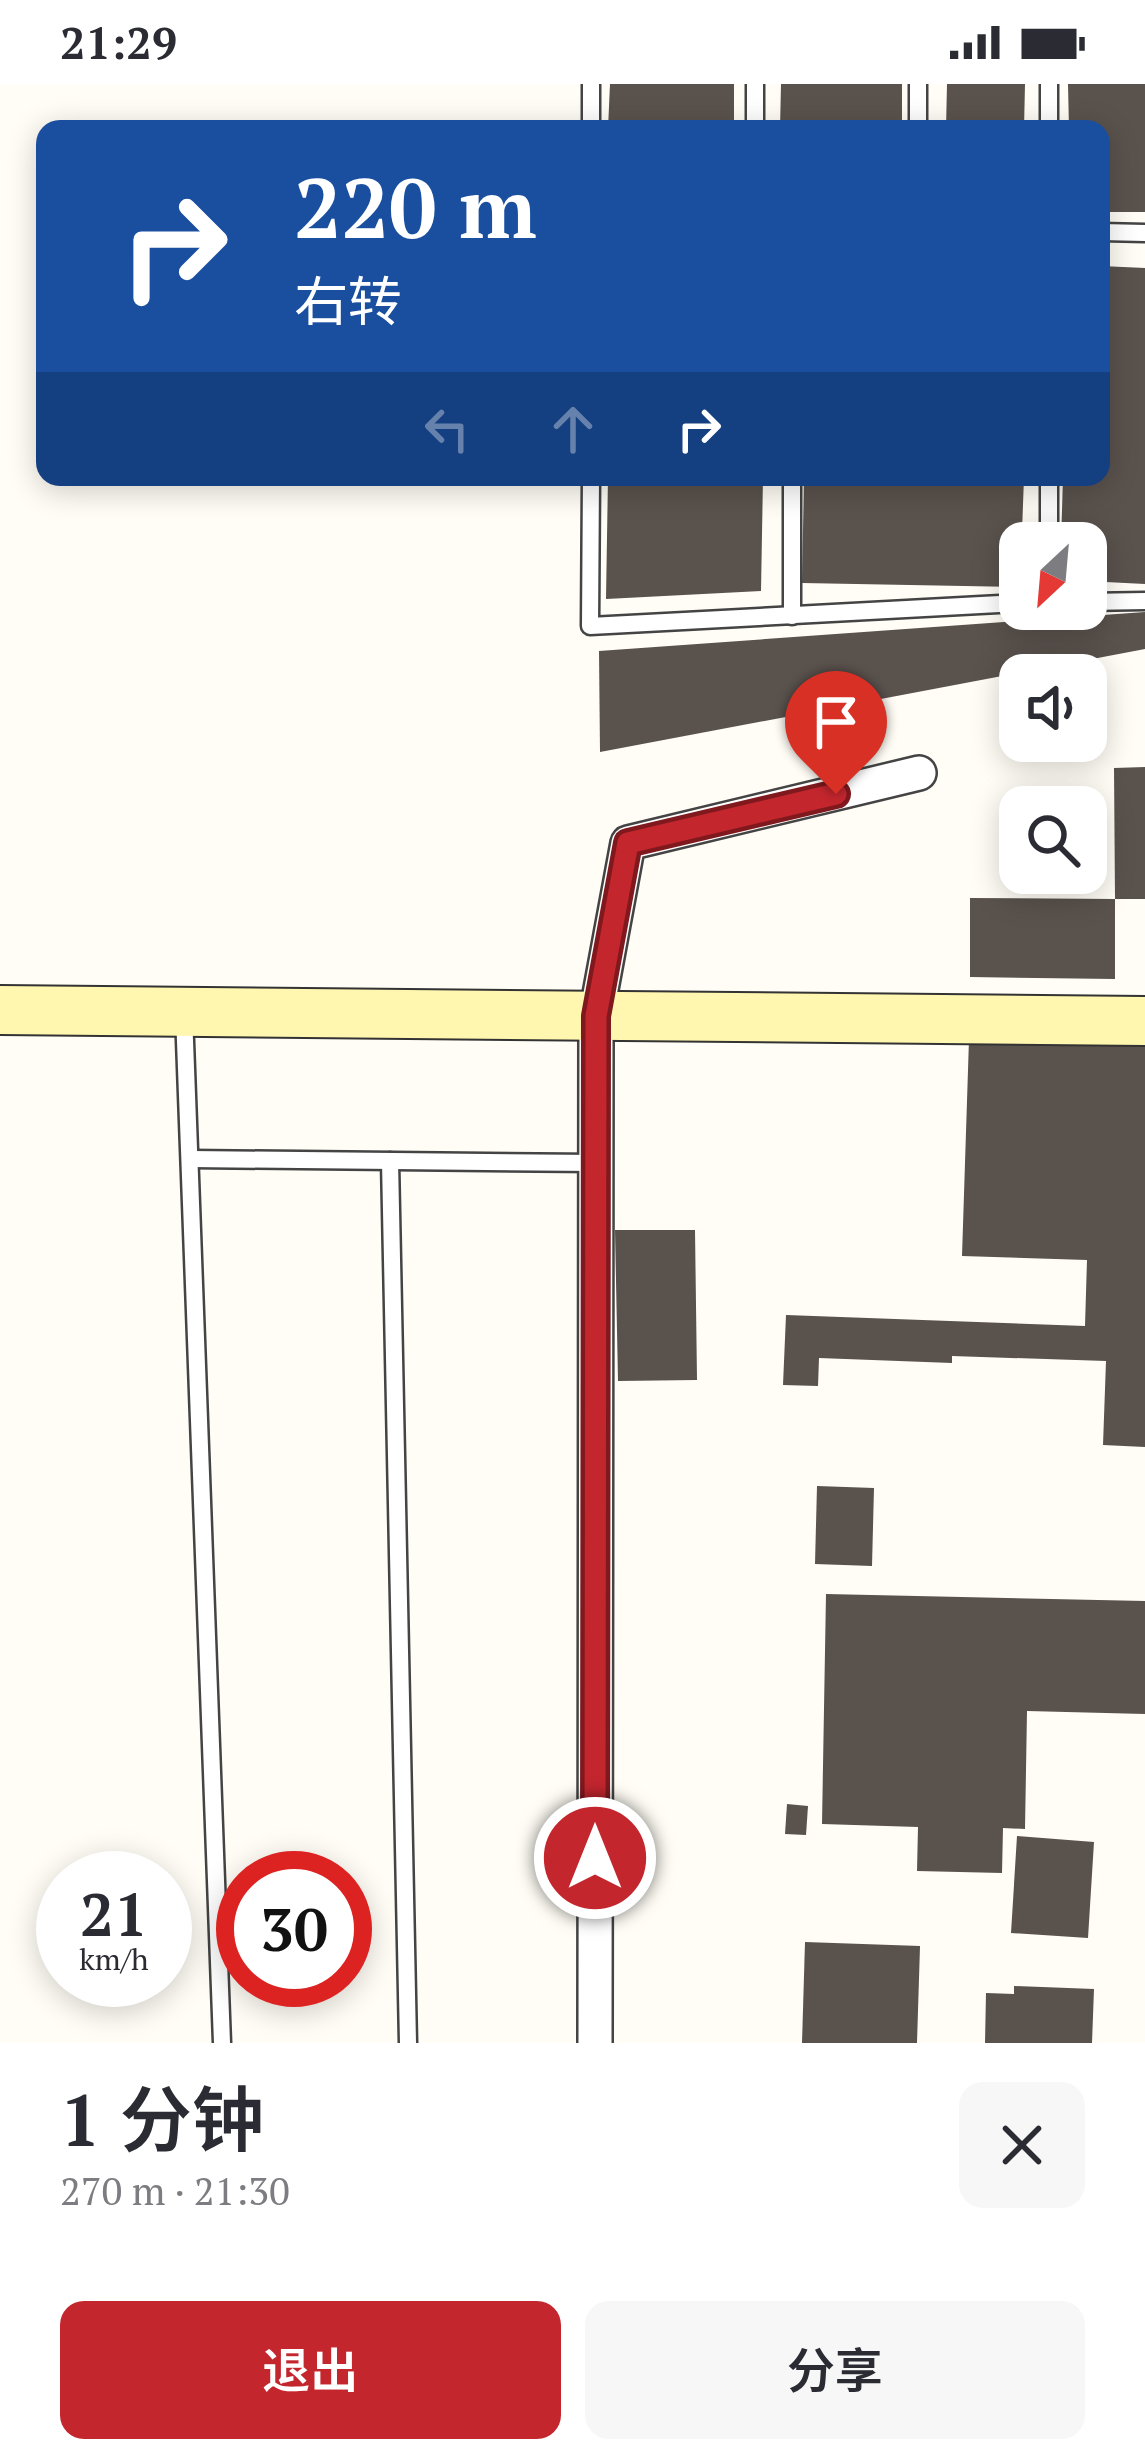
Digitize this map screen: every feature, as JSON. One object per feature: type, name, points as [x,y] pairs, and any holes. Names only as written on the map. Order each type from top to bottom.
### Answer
[{"type":"street","points":[[595,2043],[596,1016],[628,843],[919,773]]},
{"type":"street","points":[[0,1010],[1145,1021]]},
{"type":"lane","points":[[591,84],[591,120]]},
{"type":"lane","points":[[754,84],[754,120]]},
{"type":"lane","points":[[918,84],[918,120]]},
{"type":"lane","points":[[1049,84],[1049,120]]},
{"type":"lane","points":[[1110,232],[1145,232]]},
{"type":"lane","points":[[591,486],[590,626],[999,604]]},
{"type":"lane","points":[[792,486],[792,616]]},
{"type":"lane","points":[[1049,486],[1049,522]]},
{"type":"lane","points":[[1107,602],[1145,602]]},
{"type":"lane","points":[[184,1014],[222,2043]]},
{"type":"lane","points":[[190,1159],[596,1163]]},
{"type":"lane","points":[[390,1161],[408,2043]]},
{"type":"building","points":[[610,84],[734,84],[734,120],[608,120]]},
{"type":"building","points":[[781,84],[902,84],[902,120],[780,120]]},
{"type":"building","points":[[947,84],[1025,84],[1024,120],[946,120]]},
{"type":"building","points":[[1068,84],[1145,84],[1145,212],[1110,212],[1110,120],[1069,120]]},
{"type":"building","points":[[1110,266],[1145,268],[1145,584],[1107,582],[1107,522],[1062,522],[1063,486],[1110,486]]},
{"type":"building","points":[[608,486],[763,486],[761,591],[606,599]]},
{"type":"building","points":[[804,486],[1024,486],[1022,522],[999,522],[999,587],[802,583]]},
{"type":"building","points":[[1145,612],[1145,649],[1107,656],[999,654],[999,677],[600,752],[599,651],[999,622],[999,630],[1107,630],[1107,615]]},
{"type":"building","points":[[1145,767],[1145,899],[1115,899],[1114,768]]},
{"type":"building","points":[[970,898],[1115,899],[1115,979],[970,977]]},
{"type":"building","points":[[969,1039],[1145,1045],[1145,1447],[1103,1445],[1106,1361],[952,1356],[952,1363],[819,1358],[818,1386],[783,1385],[786,1315],[1085,1326],[1087,1260],[962,1256]]},
{"type":"building","points":[[615,1230],[695,1230],[697,1380],[618,1381]]},
{"type":"building","points":[[817,1486],[874,1488],[872,1566],[815,1564]]},
{"type":"building","points":[[826,1594],[1145,1601],[1145,1714],[1027,1711],[1025,1829],[1003,1828],[1002,1873],[917,1871],[918,1827],[822,1824]]},
{"type":"building","points":[[787,1804],[808,1806],[806,1835],[785,1834]]},
{"type":"building","points":[[1017,1836],[1094,1842],[1088,1938],[1011,1933]]},
{"type":"building","points":[[805,1942],[920,1946],[917,2043],[802,2043]]},
{"type":"building","points":[[1014,1986],[1094,1989],[1092,2043],[985,2043],[986,1993],[1014,1994]]},
{"type":"route","points":[[595,1858],[596,1016],[628,843],[836,794]]}]
